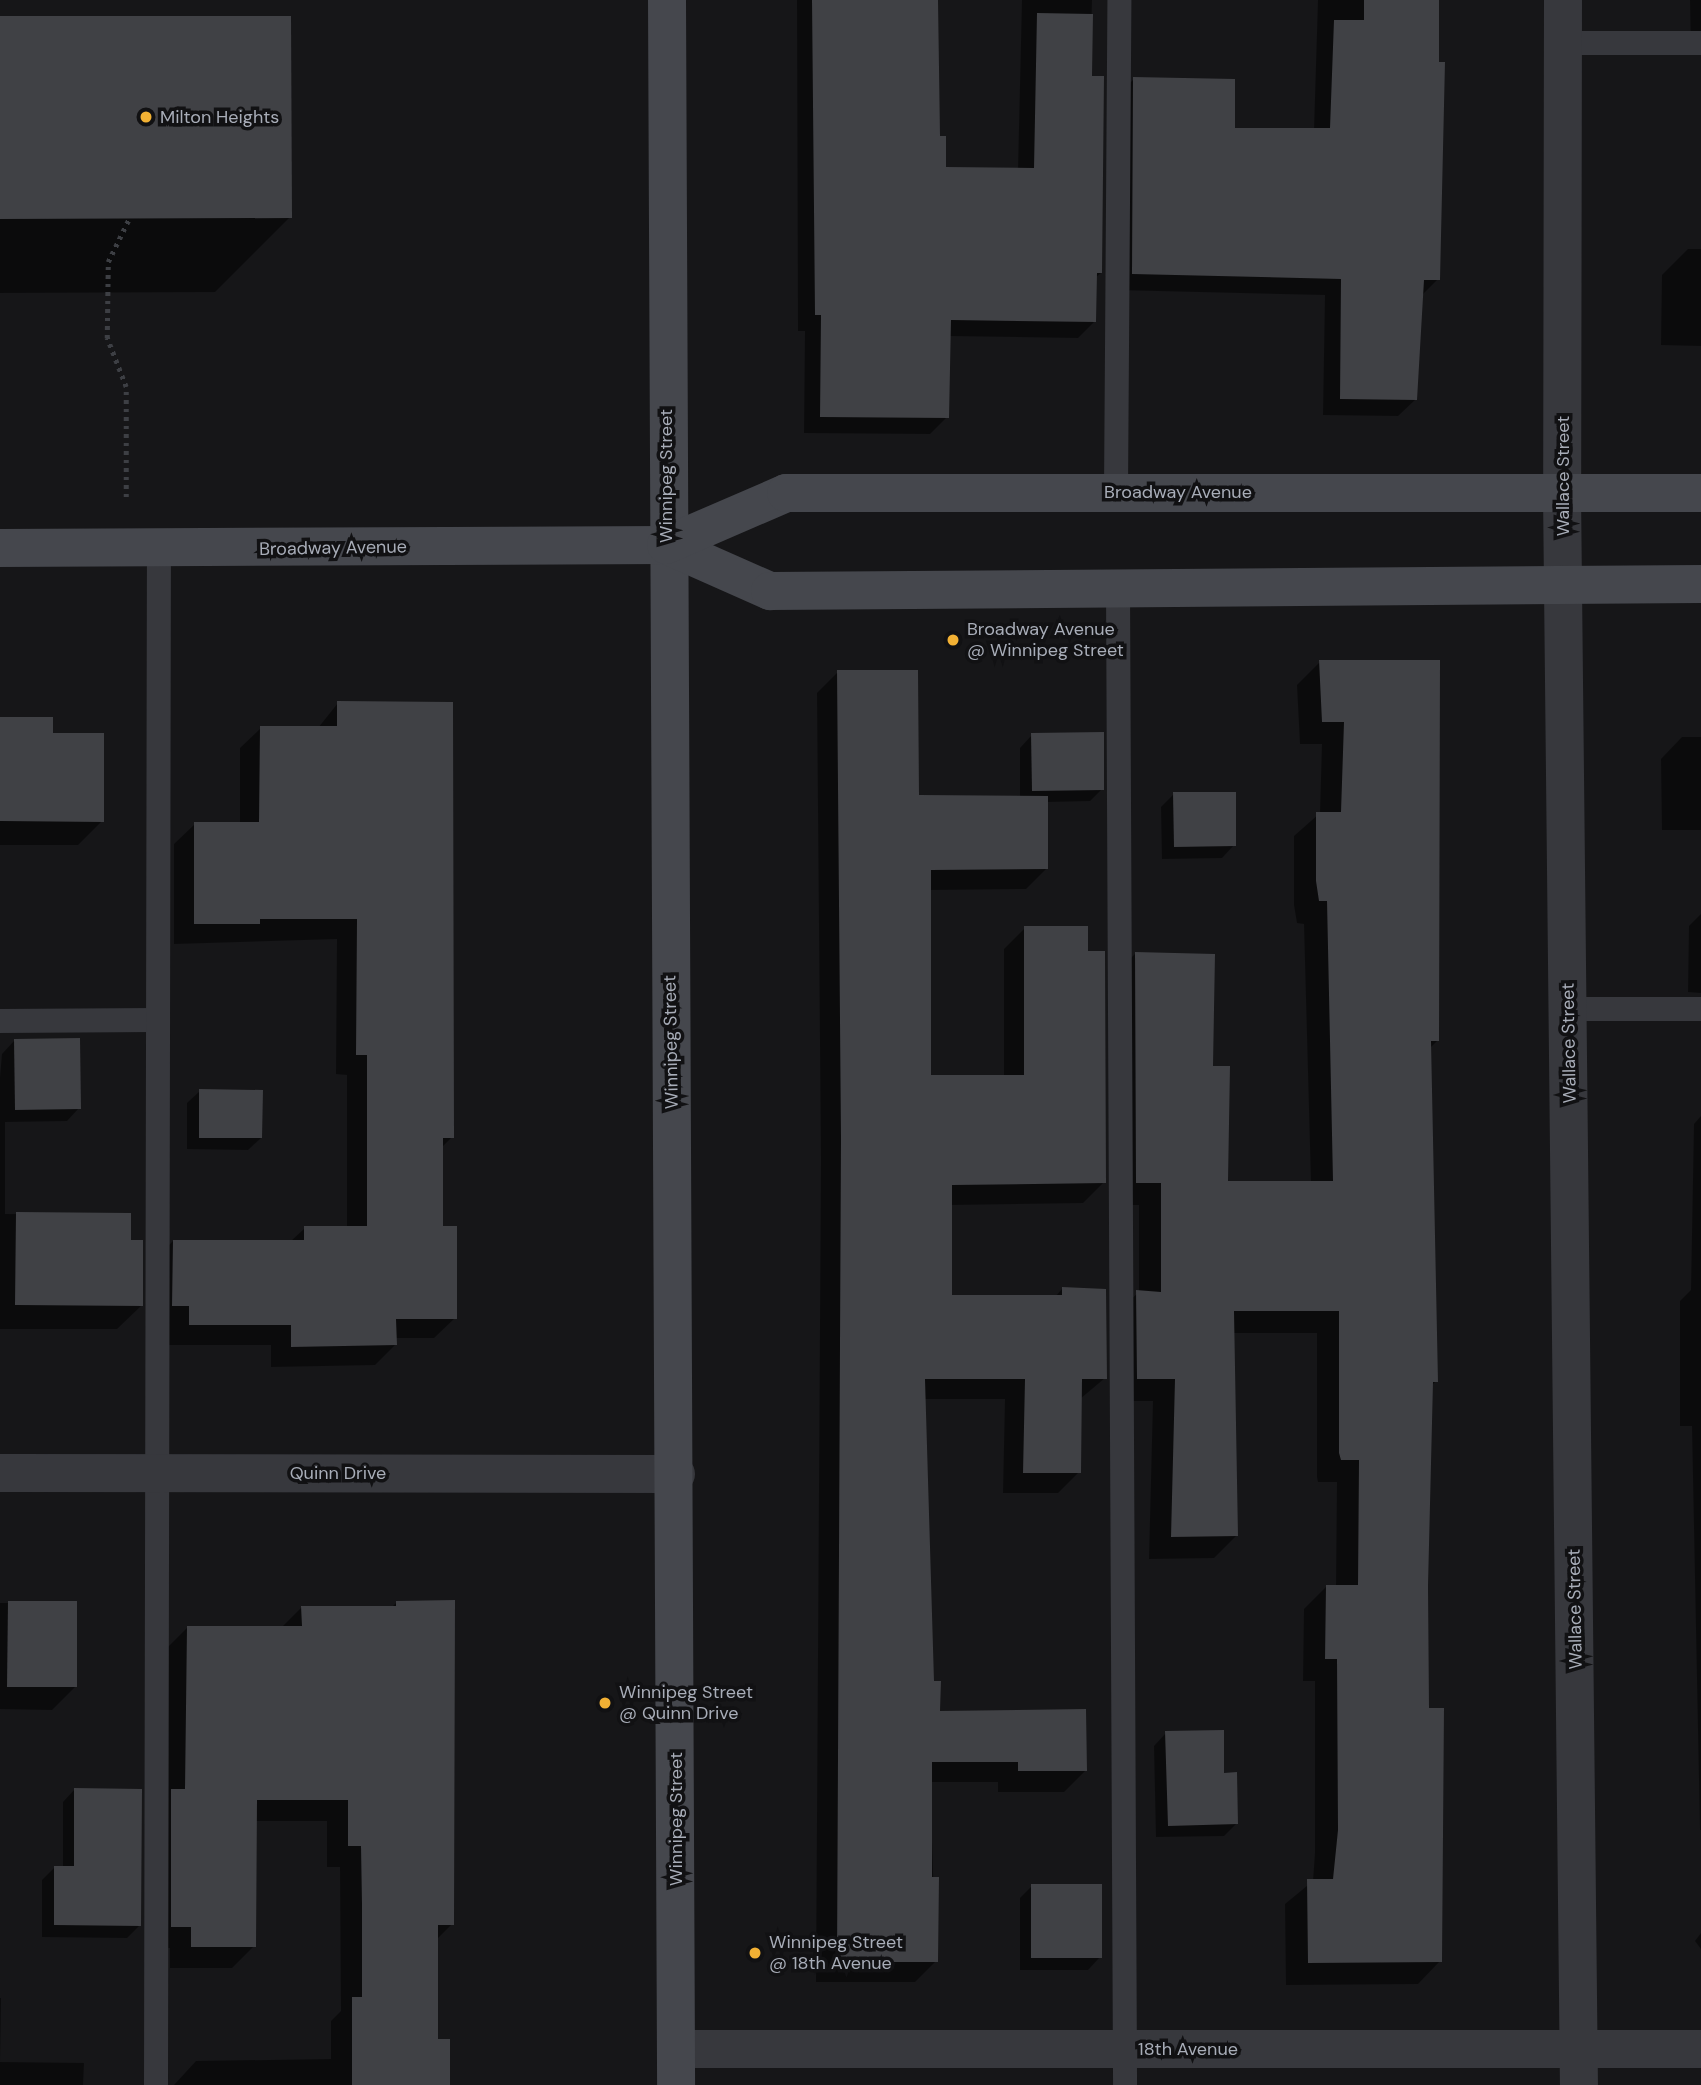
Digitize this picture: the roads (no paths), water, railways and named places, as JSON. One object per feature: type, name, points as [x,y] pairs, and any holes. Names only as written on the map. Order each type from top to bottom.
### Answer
[{"type":"street","name":"Winnipeg Street","points":[[667,0],[666,545],[676,1474],[676,2067]]},
{"type":"street","name":"Wallace Street","points":[[1563,0],[1562,493],[1579,2067]]},
{"type":"street","name":"Broadway Avenue","points":[[0,548],[142,550],[666,545],[786,493],[1701,493]]},
{"type":"street","name":"Broadway Avenue","points":[[666,545],[770,591],[1701,584]]},
{"type":"street","name":"Quinn Drive","points":[[0,1473],[676,1474]]},
{"type":"street","name":"18th Avenue","points":[[676,2067],[1579,2067],[1701,2049]]},
{"type":"lane","points":[[1116,491],[1119,0]]},
{"type":"lane","points":[[1563,43],[1701,43]]},
{"type":"lane","points":[[142,550],[156,1020],[156,2085]]},
{"type":"lane","points":[[1118,587],[1125,2067]]},
{"type":"lane","points":[[1568,1009],[1701,1009]]},
{"type":"lane","points":[[0,1021],[156,1020]]},
{"type":"place","name":"Milton Heights","points":[[146,117]]},
{"type":"place","name":"Broadway Avenue @ Winnipeg Street","points":[[953,640]]},
{"type":"place","name":"Winnipeg Street @ Quinn Drive","points":[[605,1703]]},
{"type":"place","name":"Winnipeg Street @ 18th Avenue","points":[[755,1953]]}]
